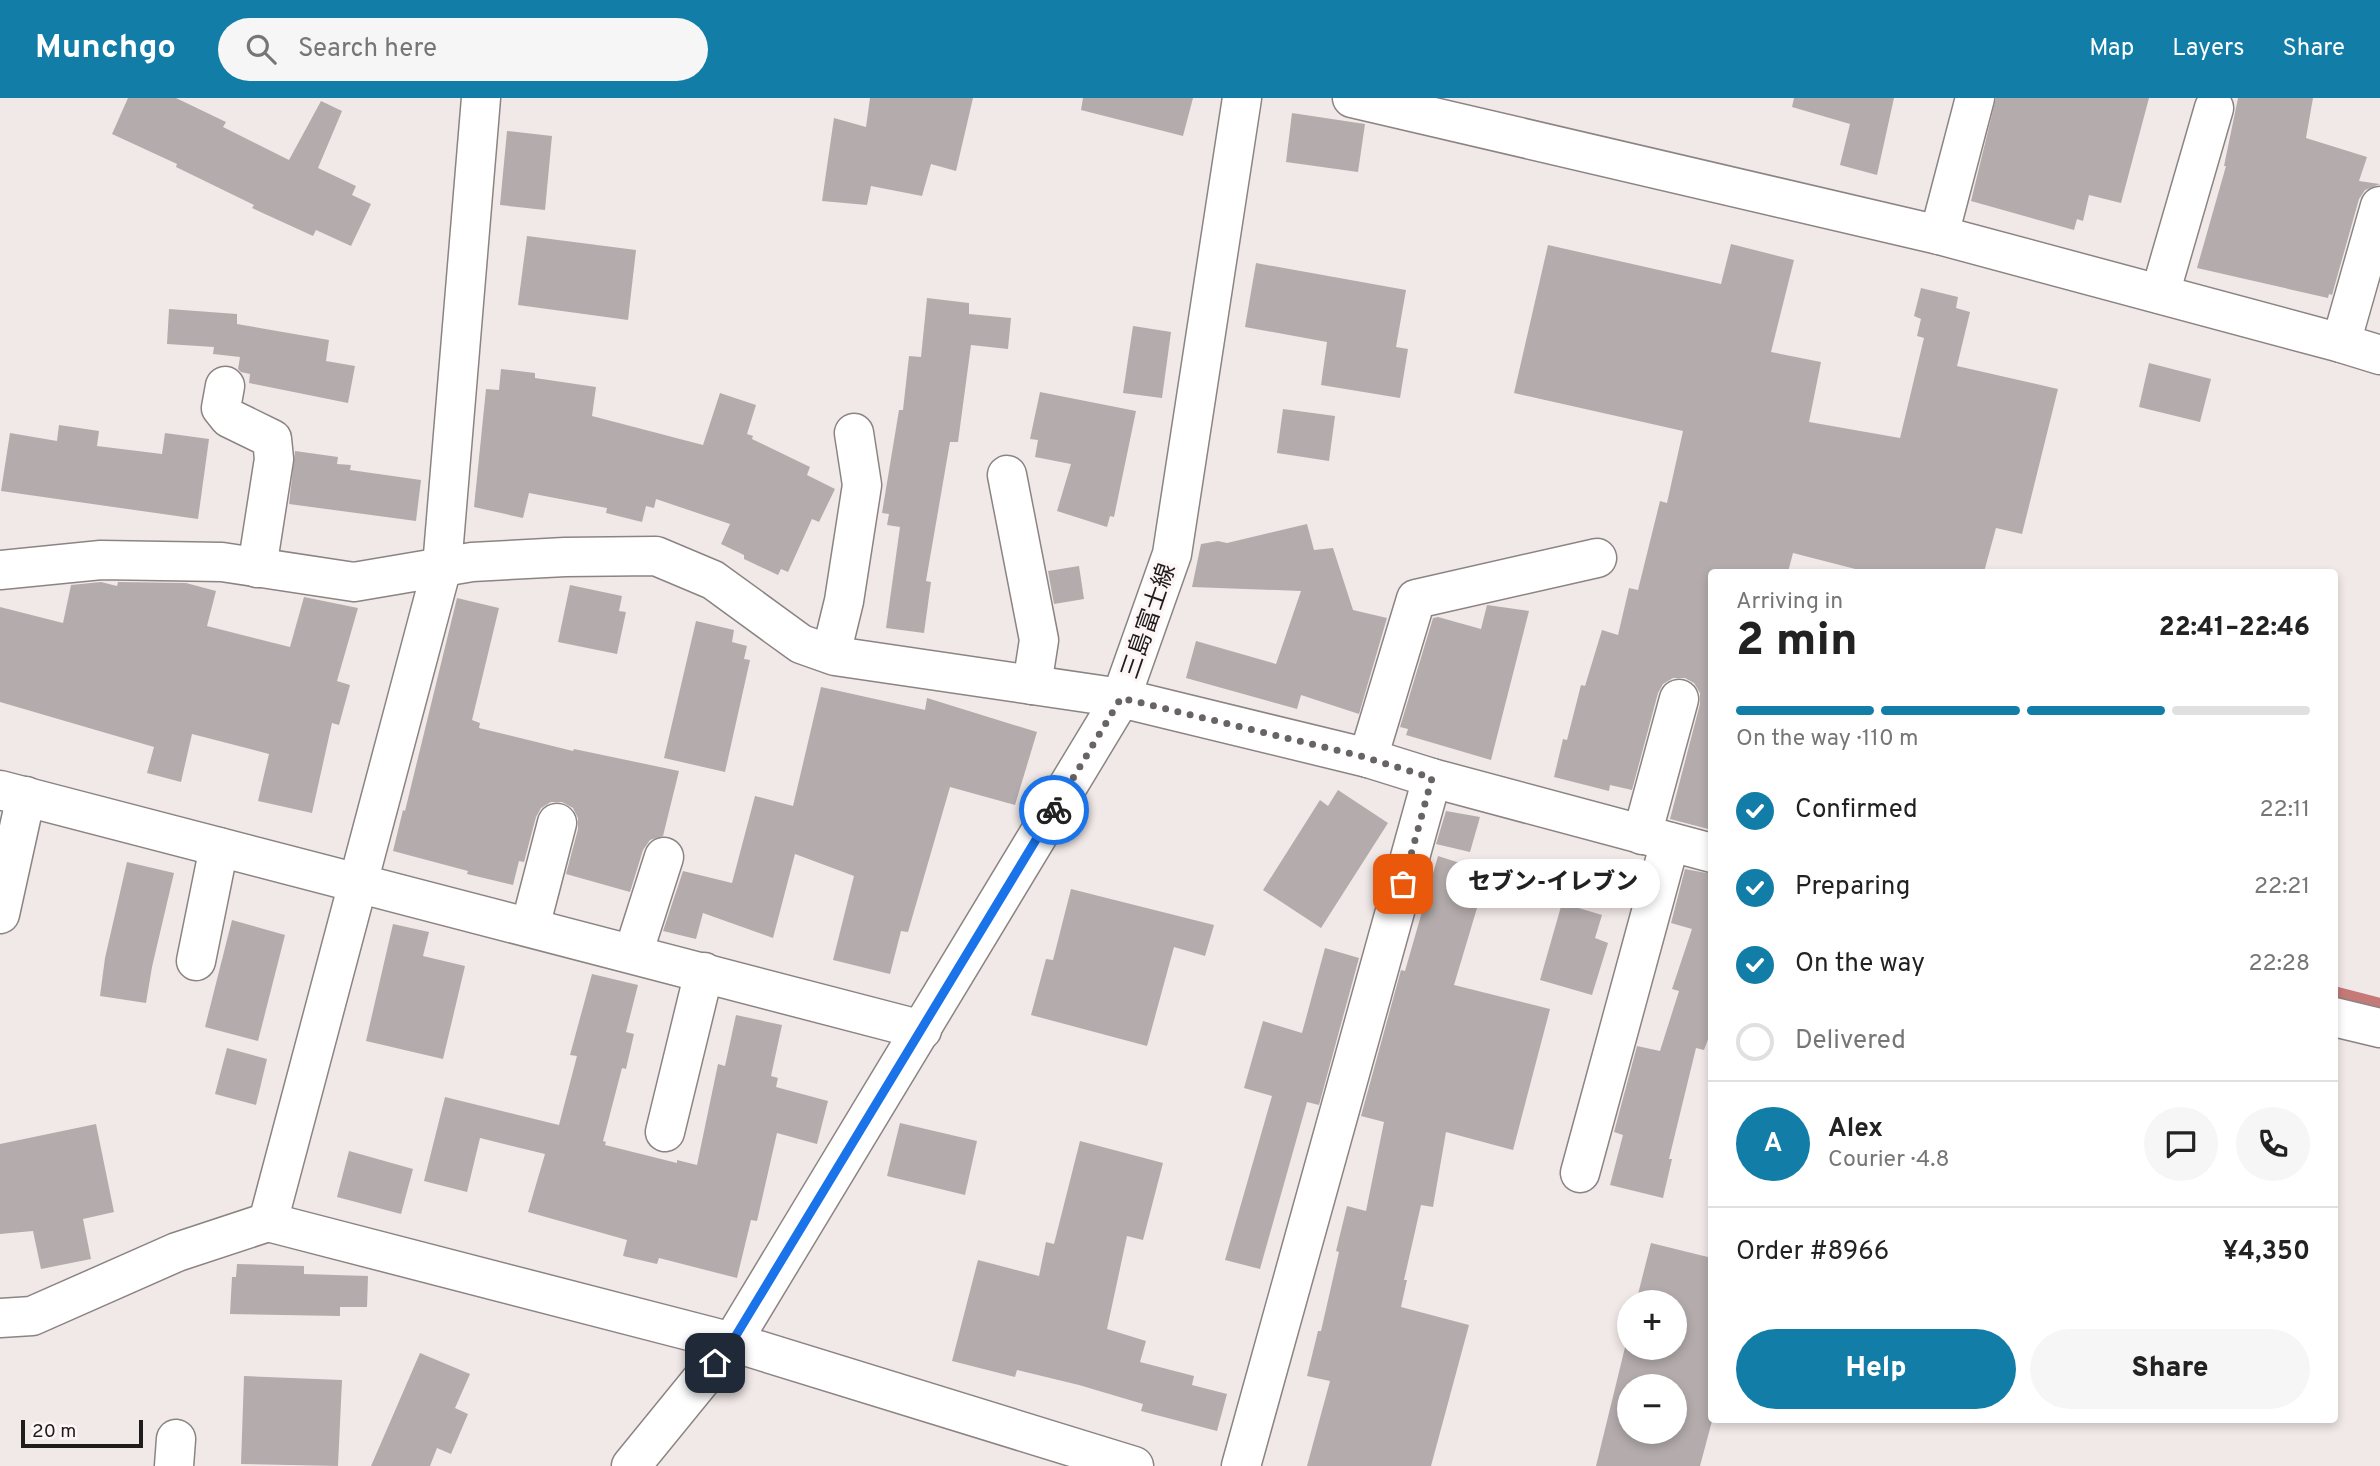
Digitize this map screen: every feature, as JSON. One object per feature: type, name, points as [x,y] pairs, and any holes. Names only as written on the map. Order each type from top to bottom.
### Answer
[{"type":"street","points":[[268,1222],[442,567],[481,98]]},
{"type":"street","name":"三島富士線","points":[[631,1466],[732,1342],[1121,698],[1172,554],[1242,98]]},
{"type":"street","points":[[1352,98],[1939,235],[2342,342],[2380,355]]},
{"type":"street","points":[[1939,235],[1975,98]]},
{"type":"street","points":[[2160,294],[2214,108]]},
{"type":"street","points":[[2342,342],[2380,206]]},
{"type":"street","points":[[225,386],[221,408],[229,418],[272,439],[274,459],[257,568]]},
{"type":"street","points":[[831,654],[844,601],[862,485],[854,433]]},
{"type":"street","points":[[1007,475],[1039,640],[1032,685]]},
{"type":"street","points":[[0,570],[101,560],[222,562],[354,582],[472,562],[656,556],[713,580],[802,644],[831,654],[1121,698],[1368,758],[1432,778],[1708,852]]},
{"type":"street","points":[[1368,758],[1416,599],[1597,558]]},
{"type":"street","points":[[1580,1173],[1656,839],[1679,699]]},
{"type":"street","points":[[1241,1466],[1432,778]]},
{"type":"street","points":[[0,914],[13,793],[922,1030]]},
{"type":"street","points":[[530,927],[557,823]]},
{"type":"street","points":[[195,961],[219,847]]},
{"type":"street","points":[[633,954],[664,857]]},
{"type":"street","points":[[666,1132],[705,972]]},
{"type":"street","points":[[2338,1018],[2380,1028]]},
{"type":"street","points":[[0,1318],[32,1316],[177,1252],[268,1222],[732,1342],[1134,1466]]},
{"type":"building","points":[[128,98],[176,98],[226,122],[223,127],[289,160],[321,101],[342,111],[318,168],[356,186],[352,195],[371,204],[351,246],[316,230],[313,236],[252,208],[254,205],[176,167],[177,164],[112,134]]},
{"type":"building","points":[[870,98],[973,98],[956,171],[931,164],[922,196],[871,186],[867,205],[822,201],[834,118],[866,127]]},
{"type":"building","points":[[1083,98],[1193,98],[1183,136],[1081,110]]},
{"type":"building","points":[[1794,98],[1894,98],[1877,175],[1840,165],[1850,124],[1792,107]]},
{"type":"building","points":[[1996,98],[2149,98],[2121,203],[2089,195],[2083,221],[2077,219],[2074,230],[1971,201]]},
{"type":"building","points":[[2238,98],[2313,98],[2306,138],[2367,157],[2359,181],[2380,184],[2365,190],[2359,199],[2332,295],[2329,294],[2328,298],[2197,268],[2226,166]]},
{"type":"building","points":[[1292,113],[1365,124],[1358,172],[1286,162]]},
{"type":"building","points":[[507,131],[552,136],[545,210],[500,205]]},
{"type":"building","points":[[527,236],[636,250],[628,320],[518,305]]},
{"type":"building","points":[[1731,244],[1794,260],[1771,352],[1821,362],[1809,422],[1900,438],[1924,338],[1917,336],[1921,319],[1914,316],[1921,288],[1958,297],[1956,308],[1970,312],[1957,366],[2058,389],[2022,534],[1996,528],[1985,569],[1855,569],[1793,553],[1789,569],[1708,569],[1708,829],[1670,819],[1700,704],[1700,693],[1694,683],[1685,678],[1673,678],[1663,684],[1658,693],[1632,790],[1610,785],[1609,791],[1554,777],[1563,739],[1567,740],[1581,685],[1585,686],[1602,630],[1618,635],[1629,588],[1638,590],[1660,501],[1667,503],[1683,431],[1514,393],[1548,245],[1721,284]]},
{"type":"building","points":[[1256,263],[1406,290],[1396,347],[1408,349],[1400,398],[1321,385],[1327,342],[1245,327]]},
{"type":"building","points":[[927,298],[969,303],[969,314],[1011,318],[1008,349],[971,345],[958,442],[950,442],[926,581],[931,582],[924,633],[886,628],[900,527],[887,525],[889,514],[882,513],[899,410],[903,410],[909,356],[921,357]]},
{"type":"building","points":[[169,309],[237,314],[237,324],[329,340],[326,361],[355,366],[348,403],[249,383],[250,374],[238,369],[240,357],[213,354],[214,347],[167,344]]},
{"type":"building","points":[[1133,326],[1171,332],[1162,398],[1123,393]]},
{"type":"building","points":[[2149,363],[2211,379],[2200,422],[2139,407]]},
{"type":"building","points":[[501,369],[535,373],[535,378],[596,387],[592,416],[703,445],[720,393],[756,405],[747,434],[753,436],[752,439],[810,467],[807,475],[835,489],[819,522],[812,519],[788,572],[781,569],[778,575],[744,559],[744,555],[721,544],[730,524],[656,499],[654,508],[646,506],[642,522],[606,513],[607,508],[529,493],[523,518],[474,507],[486,389],[499,390]]},
{"type":"building","points":[[1040,392],[1136,411],[1114,517],[1110,516],[1107,527],[1057,511],[1071,464],[1035,457],[1038,440],[1030,439]]},
{"type":"building","points":[[1283,409],[1335,416],[1329,461],[1277,453]]},
{"type":"building","points":[[59,425],[99,431],[97,446],[162,454],[165,433],[209,439],[198,519],[1,491],[10,433],[57,441]]},
{"type":"building","points":[[295,451],[338,457],[337,464],[351,465],[350,470],[421,480],[416,521],[289,504]]},
{"type":"building","points":[[1307,524],[1314,550],[1333,548],[1353,610],[1387,618],[1359,714],[1301,695],[1297,709],[1186,678],[1196,641],[1276,664],[1301,591],[1192,587],[1201,544],[1218,541],[1227,543]]},
{"type":"building","points":[[1079,566],[1084,599],[1054,604],[1048,571]]},
{"type":"building","points":[[101,582],[117,586],[118,582],[186,583],[216,591],[207,626],[290,647],[304,597],[358,608],[337,681],[350,685],[339,725],[332,723],[312,813],[258,801],[269,754],[192,734],[181,782],[147,773],[154,747],[0,702],[0,607],[63,623],[71,585]]},
{"type":"building","points":[[570,585],[622,596],[619,611],[626,612],[617,654],[558,642]]},
{"type":"building","points":[[457,598],[499,608],[472,720],[480,723],[479,728],[573,751],[574,749],[679,771],[663,836],[650,840],[643,850],[630,892],[566,874],[578,829],[578,818],[573,808],[562,802],[551,802],[541,808],[524,862],[519,861],[513,885],[393,851]]},
{"type":"building","points":[[1487,605],[1529,611],[1491,760],[1406,735],[1408,729],[1400,727],[1433,618],[1481,629]]},
{"type":"building","points":[[696,621],[734,630],[732,642],[747,646],[744,659],[750,660],[725,772],[664,758]]},
{"type":"building","points":[[821,687],[925,710],[927,698],[1037,732],[1015,805],[950,787],[908,932],[901,931],[890,974],[833,960],[854,876],[795,854],[773,938],[703,913],[696,939],[663,931],[683,871],[732,883],[755,796],[793,806]]},
{"type":"building","points":[[1338,790],[1388,823],[1321,928],[1263,890],[1320,800],[1328,806]]},
{"type":"building","points":[[1446,811],[1480,817],[1470,852],[1436,844]]},
{"type":"building","points":[[1438,856],[1479,869],[1474,885],[1483,888],[1454,985],[1550,1009],[1513,1150],[1446,1132],[1433,1207],[1421,1205],[1404,1280],[1407,1280],[1401,1307],[1469,1325],[1431,1466],[1307,1466],[1330,1381],[1307,1376],[1318,1331],[1321,1331],[1347,1206],[1366,1211],[1384,1122],[1361,1116],[1401,970],[1405,971]]},
{"type":"building","points":[[127,862],[174,873],[146,1003],[100,996],[105,958]]},
{"type":"building","points":[[1685,869],[1708,873],[1708,1040],[1704,1050],[1696,1048],[1669,1159],[1672,1159],[1663,1198],[1610,1185],[1623,1135],[1614,1132],[1637,1046],[1660,1051],[1679,991],[1672,989],[1692,929],[1671,923]]},
{"type":"building","points":[[1071,889],[1214,925],[1205,956],[1174,947],[1147,1046],[1031,1015],[1046,959],[1053,960]]},
{"type":"building","points":[[1562,903],[1602,915],[1595,938],[1608,943],[1592,995],[1540,980]]},
{"type":"building","points":[[232,920],[285,935],[258,1041],[205,1027]]},
{"type":"building","points":[[393,924],[429,932],[423,956],[465,966],[443,1059],[366,1041]]},
{"type":"building","points":[[1325,948],[1359,958],[1319,1105],[1307,1102],[1260,1269],[1225,1260],[1272,1096],[1244,1088],[1263,1021],[1302,1033]]},
{"type":"building","points":[[592,974],[638,985],[626,1032],[634,1034],[626,1069],[622,1068],[603,1141],[606,1142],[605,1145],[677,1163],[677,1160],[697,1165],[718,1064],[725,1066],[736,1015],[782,1025],[771,1076],[778,1078],[776,1087],[828,1101],[817,1144],[777,1133],[757,1221],[751,1220],[737,1278],[659,1258],[657,1264],[623,1256],[627,1240],[528,1212],[545,1154],[480,1138],[467,1192],[424,1181],[445,1097],[559,1125],[577,1056],[570,1055]]},
{"type":"building","points":[[227,1048],[267,1059],[256,1105],[215,1094]]},
{"type":"building","points":[[900,1123],[977,1141],[965,1195],[887,1176]]},
{"type":"building","points":[[96,1124],[114,1212],[83,1219],[91,1259],[41,1269],[33,1231],[0,1234],[0,1144]]},
{"type":"building","points":[[1080,1141],[1163,1163],[1143,1240],[1127,1236],[1107,1329],[1146,1341],[1140,1362],[1194,1376],[1192,1385],[1227,1394],[1217,1431],[1141,1411],[1143,1404],[1079,1385],[1017,1370],[1015,1377],[952,1361],[978,1260],[1039,1276],[1046,1242],[1054,1244]]},
{"type":"building","points":[[349,1151],[413,1169],[401,1214],[337,1197]]},
{"type":"building","points":[[1651,1243],[1708,1257],[1708,1423],[1711,1423],[1700,1466],[1596,1466],[1617,1380],[1617,1444],[1687,1444],[1687,1374],[1618,1374],[1622,1360],[1687,1360],[1687,1290],[1639,1290]]},
{"type":"building","points":[[237,1264],[304,1266],[304,1274],[368,1276],[367,1307],[340,1307],[340,1316],[230,1314],[232,1277],[236,1277]]},
{"type":"building","points":[[420,1353],[470,1374],[455,1408],[468,1414],[451,1454],[437,1448],[430,1466],[371,1466]]},
{"type":"building","points":[[244,1376],[342,1380],[338,1466],[241,1464]]},
{"type":"waterway","points":[[2338,993],[2380,1004]]},
{"type":"way so far","points":[[1054,810],[1121,698],[1361,756],[1432,778],[1403,884]]},
{"type":"place","name":"セブン-イレブン","points":[[1403,884]]},
{"type":"route","points":[[715,1363],[732,1342],[1054,810]]}]
